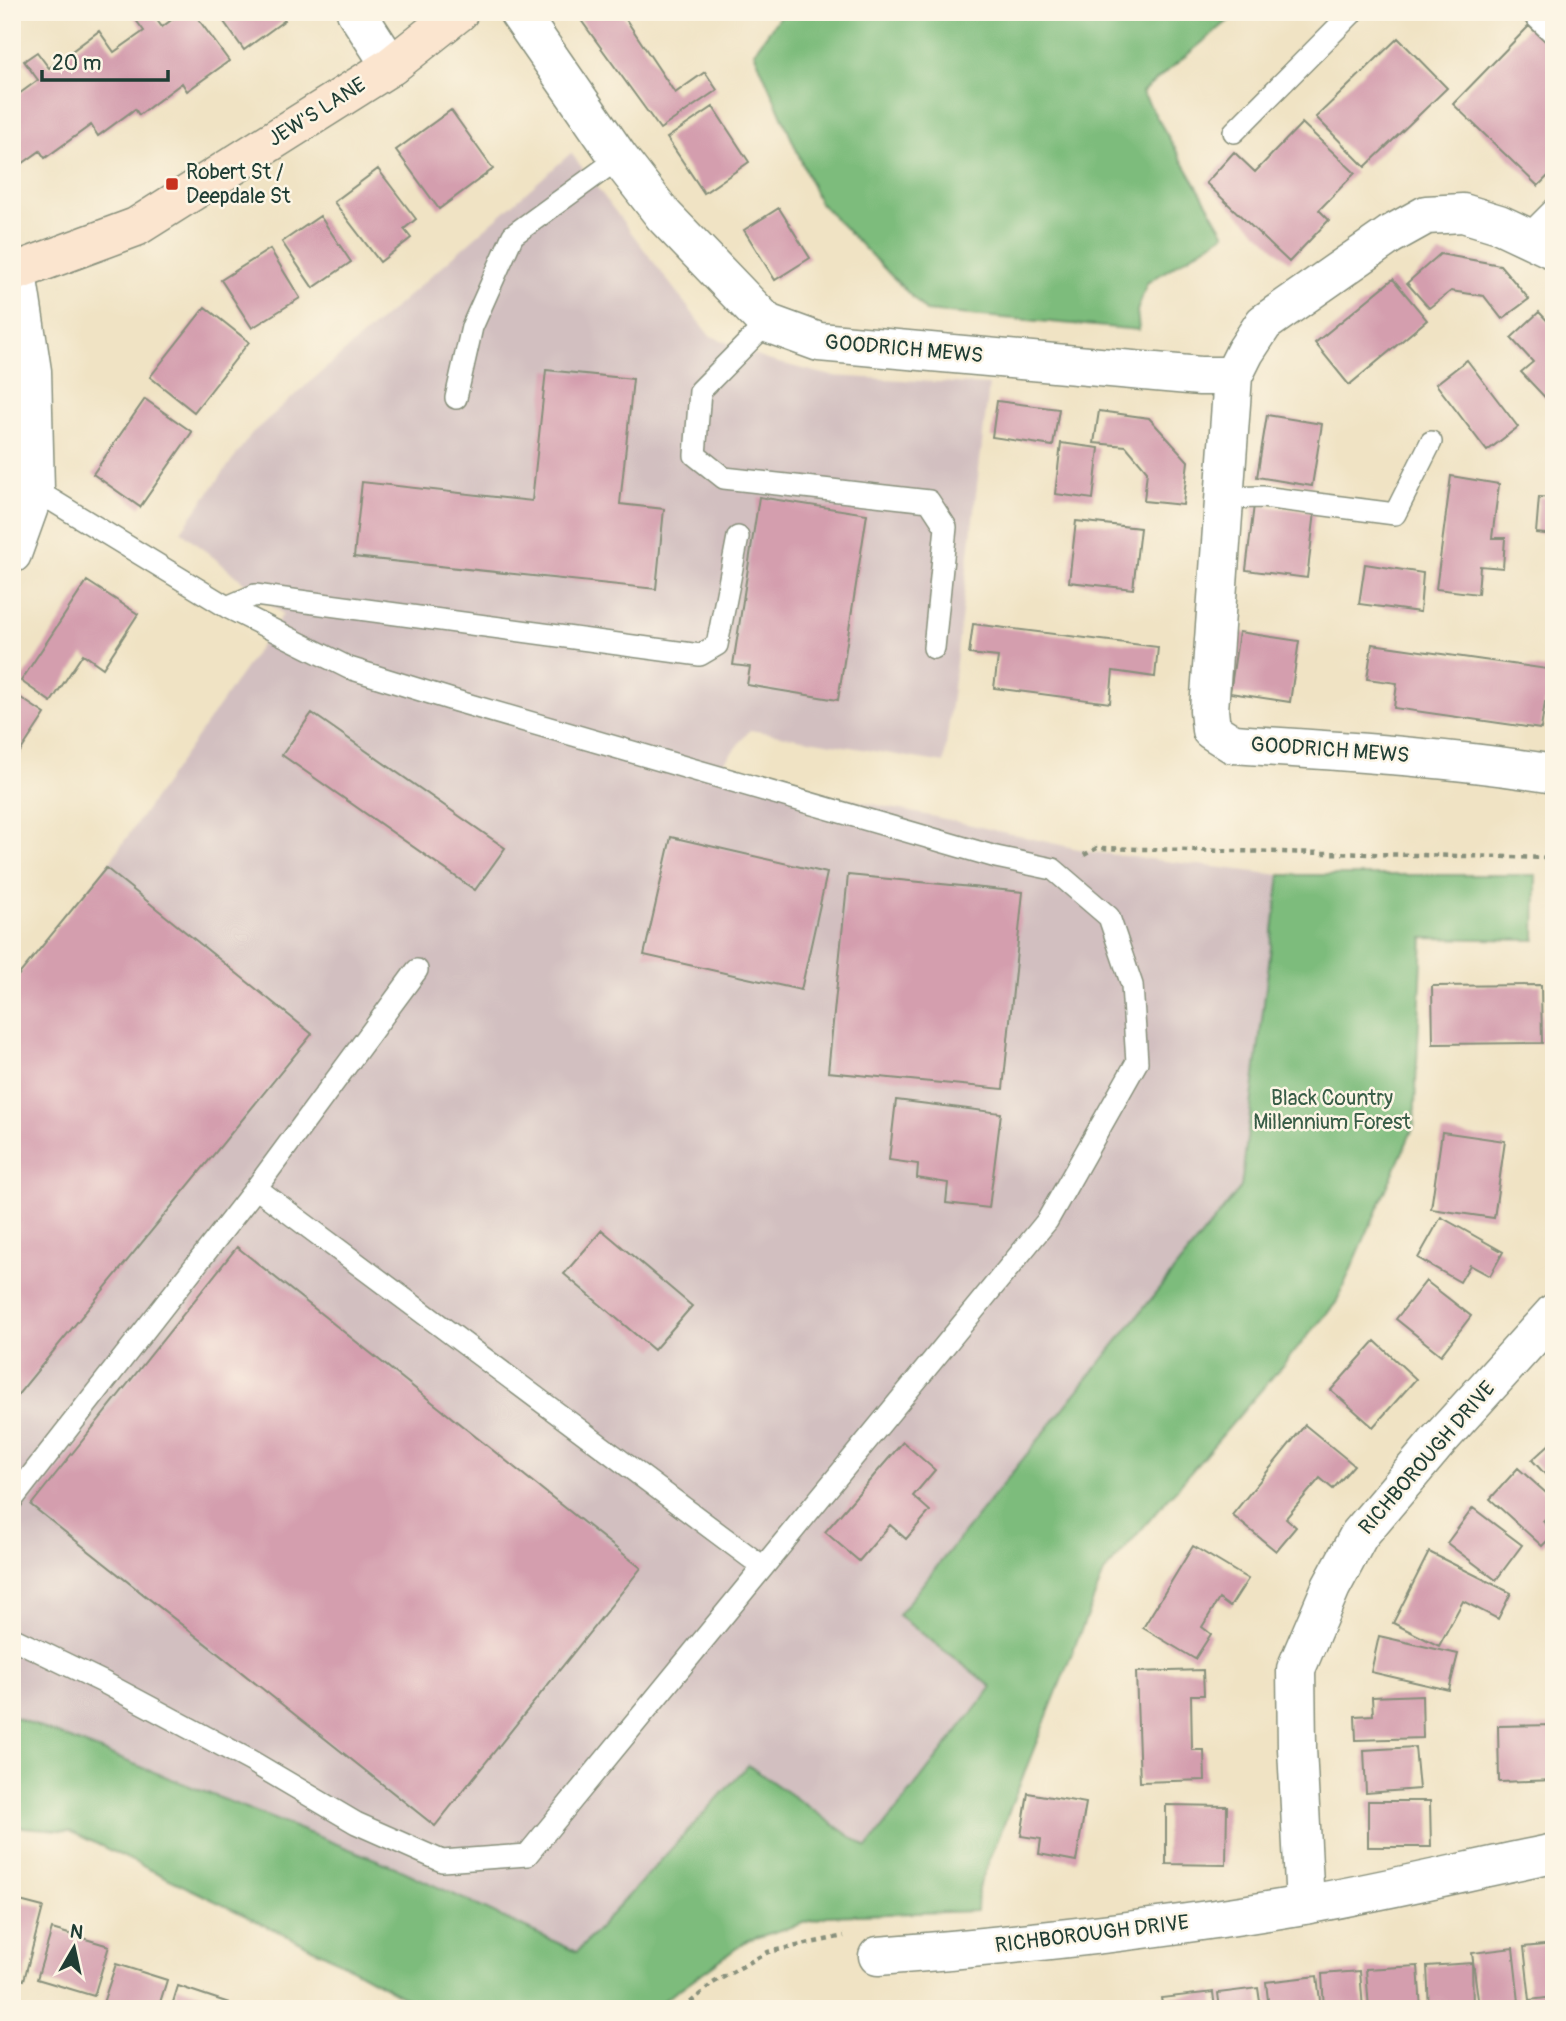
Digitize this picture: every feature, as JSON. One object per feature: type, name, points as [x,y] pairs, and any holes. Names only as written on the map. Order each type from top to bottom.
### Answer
[{"type":"main road","name":"JEW'S LANE","points":[[15,273],[136,227],[391,66],[459,12]]},
{"type":"street","points":[[356,12],[391,66]]},
{"type":"street","name":"GOODRICH MEWS","points":[[518,12],[619,158],[664,216],[767,323],[819,342],[1200,376],[1233,376]]},
{"type":"street","name":"GOODRICH MEWS","points":[[1540,243],[1499,224],[1463,214],[1426,215],[1390,235],[1264,323],[1233,376],[1209,710],[1211,730],[1233,744],[1408,755],[1554,774]]},
{"type":"street","points":[[12,554],[36,490],[32,371],[15,273]]},
{"type":"street","name":"RICHBOROUGH DRIVE","points":[[1306,1905],[1297,1748],[1296,1669],[1331,1587],[1359,1535],[1438,1440],[1554,1313]]},
{"type":"street","name":"RICHBOROUGH DRIVE","points":[[878,1956],[1003,1946],[1306,1905],[1554,1853]]},
{"type":"lane","points":[[1234,132],[1353,12]]},
{"type":"lane","points":[[1531,12],[1554,34]]},
{"type":"lane","points":[[456,398],[472,327],[513,235],[619,158]]},
{"type":"lane","points":[[1540,243],[1554,209]]},
{"type":"lane","points":[[767,323],[700,391],[695,455],[724,478],[929,501],[946,527],[934,648]]},
{"type":"lane","points":[[1224,498],[1262,497],[1395,514],[1432,442]]},
{"type":"lane","points":[[12,1638],[103,1682],[214,1741],[356,1824],[442,1861],[527,1856],[1047,1221],[1137,1062],[1132,985],[1109,917],[1053,869],[996,857],[349,668],[227,607],[36,490]]},
{"type":"lane","points":[[227,607],[255,595],[700,655],[718,645],[737,537]]},
{"type":"lane","points":[[12,1500],[256,1188],[417,970]]},
{"type":"lane","points":[[256,1188],[763,1567]]},
{"type":"path","points":[[1053,869],[1097,848],[1554,858]]},
{"type":"path","points":[[682,2009],[713,1983],[768,1952],[868,1931],[878,1956]]},
{"type":"shaded area","points":[[571,153],[709,335],[767,360],[832,376],[989,385],[944,763],[750,730],[716,772],[1092,852],[1280,875],[1241,1187],[898,1615],[992,1687],[867,1849],[747,1765],[577,1952],[395,1867],[12,1716],[12,987],[106,867],[283,614],[181,531],[252,433]]},
{"type":"green space","points":[[783,12],[1239,12],[1142,92],[1225,234],[1147,283],[1137,311],[1139,330],[926,311],[819,202],[754,52]]},
{"type":"green space","name":"Black Country Millennium Forest","points":[[1280,875],[1536,875],[1535,940],[1423,938],[1414,1126],[1336,1303],[1104,1573],[978,1889],[977,1911],[827,1916],[748,1940],[652,2009],[426,2009],[329,1956],[70,1831],[12,1826],[12,1716],[395,1867],[577,1952],[748,1765],[867,1848],[992,1687],[898,1615],[1241,1187]]},
{"type":"building","points":[[130,12],[151,12],[162,27],[182,12],[193,12],[229,61],[187,91],[182,83],[139,115],[135,109],[98,136],[91,125],[45,158],[40,151],[12,171],[12,99],[38,80],[24,61],[37,52],[49,68],[99,31],[114,52],[144,31]]},
{"type":"building","points":[[217,12],[279,12],[285,20],[244,50]]},
{"type":"building","points":[[579,12],[623,12],[675,93],[705,72],[717,90],[660,129],[578,16]]},
{"type":"building","points":[[1529,26],[1554,49],[1554,86],[1551,89],[1554,92],[1554,170],[1538,186],[1453,104]]},
{"type":"building","points":[[1398,38],[1447,88],[1365,167],[1316,117]]},
{"type":"building","points":[[713,107],[749,162],[704,193],[667,138]]},
{"type":"building","points":[[451,110],[493,169],[439,209],[396,150]]},
{"type":"building","points":[[1302,123],[1355,173],[1319,210],[1329,220],[1289,262],[1206,183],[1234,152],[1255,172]]},
{"type":"building","points":[[378,169],[416,219],[404,229],[411,238],[380,262],[334,202]]},
{"type":"building","points":[[779,208],[810,258],[775,280],[744,230]]},
{"type":"building","points":[[320,216],[351,262],[313,288],[282,242]]},
{"type":"building","points":[[270,249],[300,298],[252,328],[221,280]]},
{"type":"building","points":[[1440,254],[1500,265],[1529,299],[1502,319],[1484,296],[1451,291],[1429,308],[1407,283]]},
{"type":"building","points":[[1393,279],[1427,320],[1349,385],[1315,343]]},
{"type":"building","points":[[205,307],[249,342],[194,412],[150,377]]},
{"type":"building","points":[[1539,312],[1554,328],[1554,407],[1521,372],[1533,362],[1511,338]]},
{"type":"building","points":[[1467,360],[1518,427],[1487,451],[1436,384]]},
{"type":"building","points":[[546,370],[633,379],[620,504],[664,509],[656,589],[354,557],[362,482],[532,501]]},
{"type":"building","points":[[145,399],[192,432],[140,507],[93,474]]},
{"type":"building","points":[[997,401],[1059,409],[1053,446],[992,437]]},
{"type":"building","points":[[1099,411],[1149,418],[1188,461],[1183,505],[1144,501],[1147,471],[1126,446],[1094,443]]},
{"type":"building","points":[[1267,415],[1322,424],[1312,486],[1257,477]]},
{"type":"building","points":[[1061,443],[1099,448],[1093,499],[1055,494]]},
{"type":"building","points":[[1451,476],[1499,484],[1492,538],[1505,538],[1503,568],[1480,566],[1478,594],[1436,589]]},
{"type":"building","points":[[759,497],[867,514],[838,700],[747,685],[750,667],[733,665]]},
{"type":"building","points":[[1539,497],[1554,498],[1554,535],[1536,533]]},
{"type":"building","points":[[1254,505],[1315,512],[1307,578],[1246,570]]},
{"type":"building","points":[[1076,521],[1140,528],[1133,589],[1069,582]]},
{"type":"building","points":[[1365,564],[1423,573],[1420,612],[1359,604]]},
{"type":"building","points":[[87,581],[138,614],[103,668],[83,654],[51,702],[21,681]]},
{"type":"building","points":[[973,624],[1158,647],[1155,677],[1113,671],[1110,703],[994,688],[998,657],[969,654]]},
{"type":"building","points":[[1239,632],[1299,641],[1290,702],[1230,693]]},
{"type":"building","points":[[1372,644],[1554,670],[1554,703],[1545,702],[1541,729],[1394,708],[1397,683],[1367,679]]},
{"type":"building","points":[[12,692],[45,714],[12,764]]},
{"type":"building","points":[[312,713],[505,848],[475,890],[282,755]]},
{"type":"building","points":[[671,837],[827,873],[801,990],[644,955]]},
{"type":"building","points":[[106,868],[312,1034],[12,1402],[12,983]]},
{"type":"building","points":[[848,875],[1023,892],[1003,1089],[828,1072]]},
{"type":"building","points":[[1541,985],[1542,1043],[1433,1044],[1432,986]]},
{"type":"building","points":[[896,1100],[1001,1113],[989,1208],[946,1203],[948,1183],[917,1178],[918,1164],[889,1160]]},
{"type":"building","points":[[1442,1132],[1505,1141],[1494,1218],[1431,1209]]},
{"type":"building","points":[[1441,1217],[1503,1252],[1490,1276],[1470,1265],[1460,1282],[1418,1258]]},
{"type":"building","points":[[602,1230],[692,1306],[654,1350],[564,1274]]},
{"type":"building","points":[[237,1247],[641,1568],[435,1826],[31,1505]]},
{"type":"building","points":[[1426,1281],[1471,1316],[1441,1355],[1396,1319]]},
{"type":"building","points":[[1375,1341],[1416,1379],[1373,1427],[1331,1390]]},
{"type":"building","points":[[1305,1425],[1354,1465],[1333,1489],[1320,1478],[1286,1518],[1296,1527],[1276,1551],[1232,1515]]},
{"type":"building","points":[[1554,1440],[1554,1484],[1532,1460]]},
{"type":"building","points":[[903,1442],[935,1470],[913,1496],[930,1511],[906,1539],[890,1525],[859,1561],[825,1532]]},
{"type":"building","points":[[1518,1468],[1554,1500],[1554,1510],[1543,1521],[1554,1534],[1542,1546],[1490,1499]]},
{"type":"building","points":[[1473,1508],[1522,1545],[1496,1580],[1447,1543]]},
{"type":"building","points":[[1193,1546],[1248,1579],[1230,1607],[1219,1599],[1202,1627],[1211,1634],[1195,1659],[1143,1628]]},
{"type":"building","points":[[1429,1552],[1511,1593],[1498,1619],[1463,1601],[1439,1646],[1393,1623]]},
{"type":"building","points":[[1379,1636],[1458,1654],[1449,1690],[1371,1672]]},
{"type":"building","points":[[1203,1670],[1204,1695],[1191,1695],[1192,1750],[1204,1750],[1205,1780],[1140,1782],[1136,1672]]},
{"type":"building","points":[[1422,1695],[1423,1738],[1356,1740],[1355,1716],[1373,1715],[1372,1697]]},
{"type":"building","points":[[1554,1725],[1554,1780],[1499,1782],[1498,1726]]},
{"type":"building","points":[[1415,1747],[1419,1789],[1366,1793],[1364,1750]]},
{"type":"building","points":[[1028,1793],[1086,1803],[1076,1861],[1039,1854],[1041,1839],[1021,1836]]},
{"type":"building","points":[[1368,1801],[1430,1801],[1431,1847],[1368,1847]]},
{"type":"building","points":[[1166,1805],[1227,1806],[1226,1865],[1166,1864]]},
{"type":"building","points":[[12,1899],[43,1907],[24,1980],[12,1977]]},
{"type":"building","points":[[52,1929],[109,1946],[94,1996],[37,1979]]},
{"type":"building","points":[[1554,1944],[1554,1997],[1530,2000],[1524,1947]]},
{"type":"building","points":[[1513,1948],[1519,2002],[1479,2007],[1472,1953]]},
{"type":"building","points":[[1472,1963],[1473,2009],[1429,2009],[1427,1966]]},
{"type":"building","points":[[116,1964],[167,1980],[158,2009],[101,2009]]},
{"type":"building","points":[[1418,1966],[1421,2009],[1369,2009],[1366,1969]]},
{"type":"building","points":[[1360,1971],[1363,2009],[1324,2009],[1322,1974]]},
{"type":"building","points":[[1317,1976],[1321,2009],[1269,2009],[1266,1982]]},
{"type":"building","points":[[178,1986],[229,2003],[227,2009],[171,2009]]},
{"type":"building","points":[[1258,1988],[1261,2009],[1220,2009],[1218,1993]]},
{"type":"building","points":[[1213,1992],[1215,2009],[1163,2009],[1161,1998]]},
{"type":"place","name":"Robert St / Deepdale St","points":[[172,184]]}]
